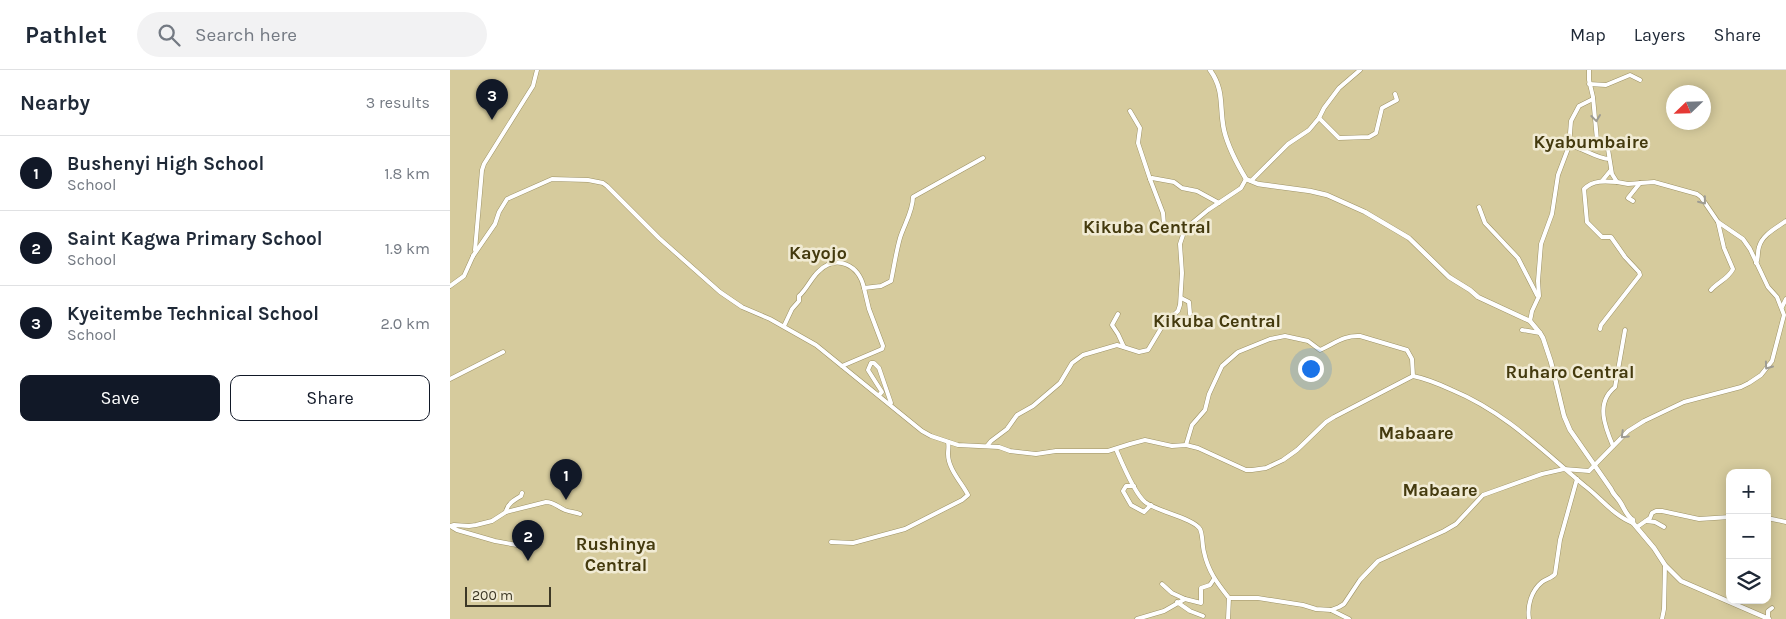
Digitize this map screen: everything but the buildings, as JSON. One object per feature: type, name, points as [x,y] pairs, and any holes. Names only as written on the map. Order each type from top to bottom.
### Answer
[{"type":"street","points":[[450,286],[464,276],[476,247],[484,164],[533,86],[538,70]]},
{"type":"street","points":[[1210,70],[1221,90],[1226,138],[1248,181]]},
{"type":"street","points":[[987,446],[1007,429],[1016,415],[1033,406],[1060,383],[1072,363],[1083,355],[1114,346],[1139,352],[1148,350],[1163,325],[1178,311],[1181,298],[1182,274],[1180,244],[1182,234],[1187,226],[1241,188],[1283,148],[1309,130],[1339,88],[1360,70]]},
{"type":"street","points":[[1589,70],[1589,84],[1593,99],[1597,140],[1608,149],[1611,170],[1617,182]]},
{"type":"street","points":[[1589,84],[1606,85],[1630,75],[1640,80]]},
{"type":"street","points":[[1319,118],[1339,138],[1369,137],[1376,133],[1382,108],[1397,100],[1395,94]]},
{"type":"street","points":[[1530,321],[1539,296],[1538,281],[1541,244],[1552,214],[1558,175],[1570,145],[1570,126],[1578,107],[1593,99]]},
{"type":"street","points":[[1130,112],[1140,128],[1138,144],[1163,213],[1164,225],[1184,231]]},
{"type":"street","points":[[1570,145],[1588,150],[1605,159],[1610,158]]},
{"type":"street","points":[[864,288],[881,286],[891,281],[899,241],[913,204],[913,197],[983,158]]},
{"type":"street","points":[[1602,181],[1611,170]]},
{"type":"street","points":[[473,256],[495,224],[504,203],[512,196],[528,191],[552,179],[595,181],[603,183],[616,193],[659,238],[728,298],[742,307],[784,326],[816,345],[922,431],[948,442],[958,445],[987,446],[1036,454],[1056,451],[1108,451],[1145,440],[1172,446],[1186,445],[1204,450],[1246,470],[1266,468],[1297,450],[1326,422],[1413,376],[1435,381],[1486,406],[1559,462],[1564,469],[1617,514],[1635,525]]},
{"type":"street","points":[[1150,179],[1174,182],[1182,188],[1197,192],[1219,203]]},
{"type":"street","points":[[1248,181],[1327,195],[1365,212],[1409,238],[1449,277],[1478,297],[1530,321],[1540,333],[1572,435],[1665,566],[1688,585],[1769,619],[1768,611],[1772,608]]},
{"type":"street","points":[[1600,329],[1601,325],[1618,305],[1622,297],[1631,289],[1640,274],[1611,237],[1603,238],[1586,222],[1584,190],[1587,186],[1602,181],[1628,184],[1654,182],[1702,197],[1718,222],[1724,248],[1733,269],[1730,276],[1711,290]]},
{"type":"street","points":[[1633,201],[1628,198],[1640,182]]},
{"type":"street","points":[[919,192],[923,192],[928,196]]},
{"type":"street","points":[[1479,207],[1485,223],[1511,249],[1527,274],[1537,294],[1535,305]]},
{"type":"street","points":[[1756,264],[1759,259],[1759,247],[1763,238],[1786,221]]},
{"type":"street","points":[[1331,610],[1344,604],[1360,580],[1378,561],[1456,524],[1483,495],[1542,474],[1564,469],[1589,471],[1628,431],[1684,402],[1732,390],[1750,383],[1761,375],[1772,361],[1776,349],[1784,315],[1782,307],[1768,287],[1750,250],[1742,239],[1718,222]]},
{"type":"street","points":[[784,326],[792,309],[799,301],[799,296],[815,274],[832,263],[846,264],[853,267],[862,282],[869,309],[883,346],[882,349],[875,353],[842,366]]},
{"type":"street","points":[[1181,298],[1189,302],[1190,314]]},
{"type":"street","points":[[1782,307],[1786,299]]},
{"type":"street","points":[[1118,314],[1112,325],[1124,347]]},
{"type":"street","points":[[1522,330],[1540,333]]},
{"type":"street","points":[[1613,446],[1603,422],[1603,408],[1608,393],[1615,387],[1625,330]]},
{"type":"street","points":[[1186,445],[1192,425],[1205,410],[1209,394],[1222,366],[1238,352],[1270,339],[1285,336],[1308,341],[1320,350],[1342,338],[1360,336],[1407,350],[1412,359],[1413,376]]},
{"type":"street","points":[[450,378],[503,352]]},
{"type":"street","points":[[879,395],[882,392],[868,370],[871,363],[874,363],[879,368],[891,405]]},
{"type":"street","points":[[831,542],[853,543],[905,529],[962,500],[968,495],[951,464],[948,454],[950,447],[948,442]]},
{"type":"street","points":[[1116,449],[1125,470],[1144,501],[1161,511],[1195,524],[1200,530],[1209,571],[1229,598],[1228,619]]},
{"type":"street","points":[[1529,619],[1529,606],[1532,594],[1539,584],[1556,574],[1560,540],[1577,479]]},
{"type":"street","points":[[1134,486],[1126,486],[1123,491],[1131,505],[1144,512],[1152,505]]},
{"type":"street","points":[[506,512],[513,500],[521,496],[522,493]]},
{"type":"street","points":[[451,527],[454,525],[476,525],[492,521],[506,512],[546,502],[553,502],[565,510],[571,510],[580,514]]},
{"type":"street","points":[[1635,525],[1646,521],[1652,513],[1658,511],[1699,518],[1726,517]]},
{"type":"street","points":[[1771,519],[1786,522]]},
{"type":"street","points":[[1646,521],[1655,522],[1664,527]]},
{"type":"street","points":[[451,527],[495,541],[517,545]]},
{"type":"street","points":[[1662,619],[1665,566]]},
{"type":"street","points":[[1162,584],[1172,593],[1201,603],[1201,588],[1210,585],[1214,579]]},
{"type":"street","points":[[1229,598],[1258,598],[1303,605],[1316,609],[1331,610],[1349,619]]},
{"type":"street","points":[[1136,619],[1164,611],[1186,599]]},
{"type":"street","points":[[1178,602],[1190,611],[1203,616]]},
{"type":"place","name":"Kyeitembe Technical School","points":[[492,120]]},
{"type":"place","name":"Bushenyi High School","points":[[566,500]]},
{"type":"place","name":"Saint Kagwa Primary School","points":[[528,561]]},
{"type":"district","name":"Kyabumbaire","points":[[1591,142]]},
{"type":"district","name":"Kikuba Central","points":[[1147,227]]},
{"type":"district","name":"Kayojo","points":[[818,253]]},
{"type":"district","name":"Kikuba Central","points":[[1217,321]]},
{"type":"district","name":"Ruharo Central","points":[[1570,372]]},
{"type":"district","name":"Mabaare","points":[[1416,433]]},
{"type":"district","name":"Mabaare","points":[[1440,490]]},
{"type":"district","name":"Rushinya Central","points":[[616,554]]}]
